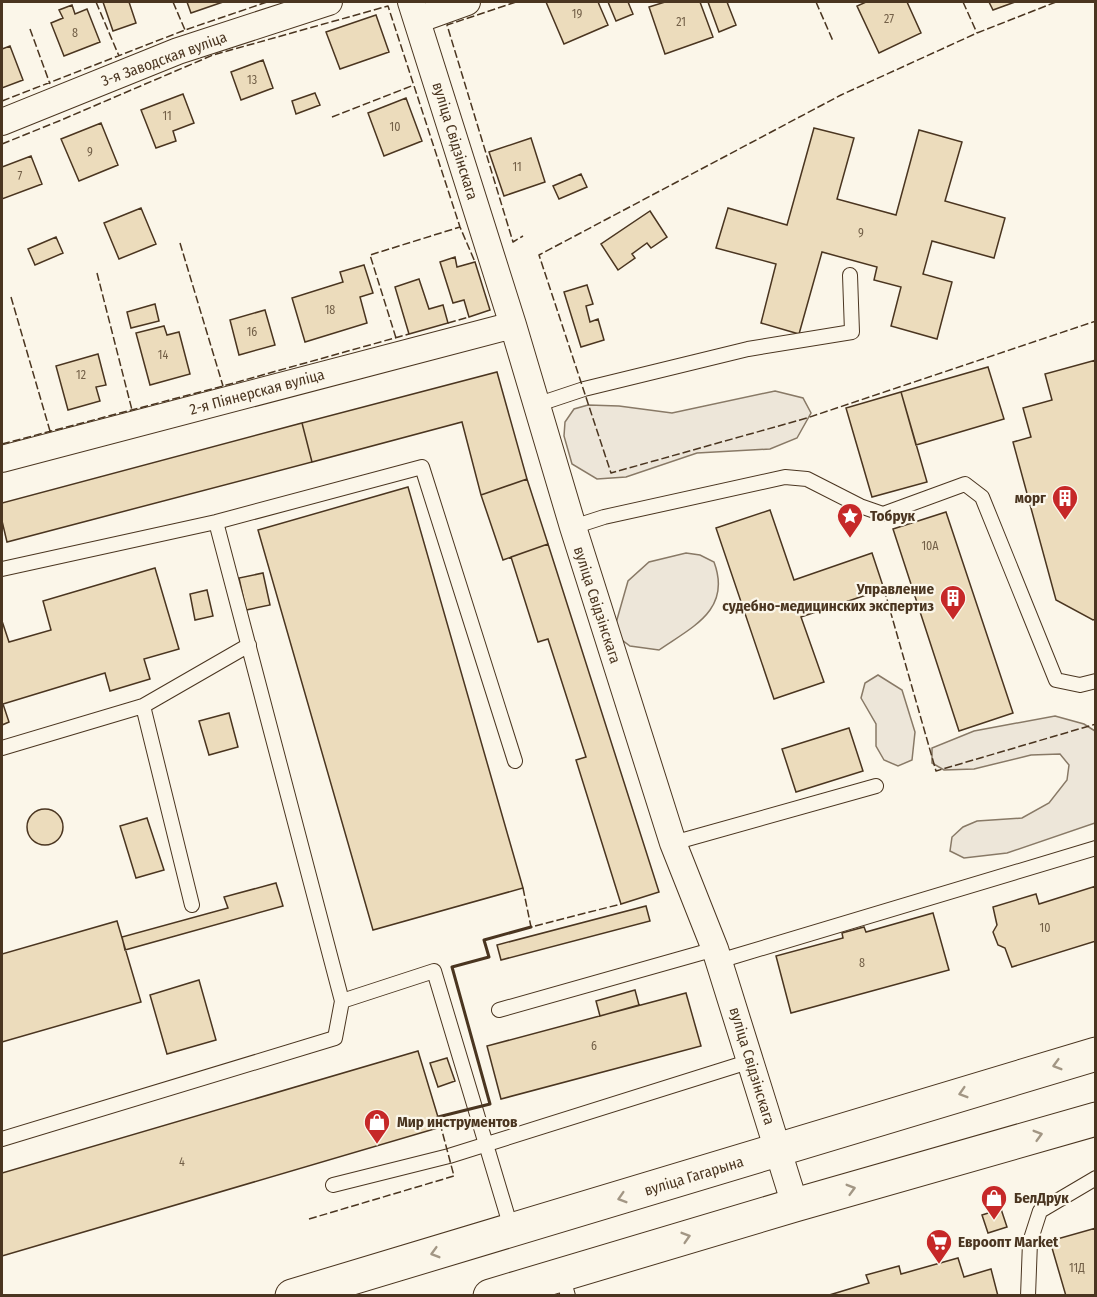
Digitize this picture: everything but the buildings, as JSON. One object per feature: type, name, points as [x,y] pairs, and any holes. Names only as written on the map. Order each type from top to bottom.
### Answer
[{"type":"main road","name":"вуліца Гагарына","points":[[292,1296],[1095,1054]]},
{"type":"main road","points":[[490,1296],[565,1285],[795,1205],[1095,1119]]},
{"type":"street","name":"3-я Заводская вуліца","points":[[2,123],[178,51],[330,2]]},
{"type":"street","points":[[414,11],[467,2]]},
{"type":"street","name":"вуліца Свідзінскага","points":[[414,11],[672,843],[717,955],[795,1205]]},
{"type":"street","name":"2-я Піянерская вуліца","points":[[2,459],[513,325]]},
{"type":"lane","points":[[536,405],[584,389],[748,349],[852,332],[850,275]]},
{"type":"lane","points":[[2,569],[216,522],[422,467],[515,761]]},
{"type":"lane","points":[[573,527],[604,517],[784,477],[807,479],[860,506],[883,514],[965,484],[982,497],[1056,680],[1080,685],[1095,681]]},
{"type":"lane","points":[[2,1139],[335,1038],[342,1001],[216,522]]},
{"type":"lane","points":[[2,748],[143,706],[249,645]]},
{"type":"lane","points":[[143,706],[192,905]]},
{"type":"lane","points":[[672,843],[876,786]]},
{"type":"lane","points":[[499,1010],[717,955],[1095,848]]},
{"type":"lane","points":[[342,1001],[434,971],[512,1231]]},
{"type":"lane","points":[[333,1185],[448,1156],[751,1061]]},
{"type":"lane","points":[[1028,1296],[1030,1242],[1040,1211],[1095,1178]]},
{"type":"shaded area","points":[[775,391],[803,398],[811,413],[797,438],[770,449],[697,453],[626,477],[597,479],[572,464],[564,436],[565,422],[574,409],[588,405],[619,406],[672,413]]},
{"type":"shaded area","points":[[686,553],[700,555],[714,562],[718,593],[713,605],[696,625],[659,650],[630,646],[618,637],[616,623],[628,581],[649,562]]},
{"type":"shaded area","points":[[878,675],[902,690],[915,732],[912,760],[898,766],[884,760],[876,746],[876,724],[861,698],[865,683]]},
{"type":"shaded area","points":[[1055,716],[1084,724],[1095,731],[1095,823],[1007,853],[964,858],[950,851],[952,837],[963,827],[977,821],[1022,818],[1049,803],[1067,780],[1069,765],[1060,754],[1031,755],[974,769],[944,770],[932,763],[932,748],[974,731]]},
{"type":"fence","points":[[96,2],[119,56]]},
{"type":"fence","points":[[173,2],[185,30]]},
{"type":"fence","points":[[2,101],[185,30],[267,2]]},
{"type":"fence","points":[[516,2],[447,25],[513,242],[523,236]]},
{"type":"fence","points":[[816,2],[833,41]]},
{"type":"fence","points":[[963,2],[977,33]]},
{"type":"fence","points":[[1056,2],[977,33],[841,95],[539,255],[611,473],[807,418],[1096,321]]},
{"type":"fence","points":[[2,144],[213,55],[388,6],[460,227],[475,262]]},
{"type":"fence","points":[[30,29],[50,84]]},
{"type":"fence","points":[[332,117],[414,85]]},
{"type":"fence","points":[[396,338],[370,255],[460,227]]},
{"type":"fence","points":[[180,243],[223,386]]},
{"type":"fence","points":[[97,273],[132,410]]},
{"type":"fence","points":[[11,297],[50,431]]},
{"type":"fence","points":[[448,323],[469,317]]},
{"type":"fence","points":[[2,444],[409,334]]},
{"type":"fence","points":[[884,589],[936,771],[1096,724]]},
{"type":"fence","points":[[523,888],[531,927],[621,904]]},
{"type":"fence","points":[[309,1219],[454,1176],[441,1127]]},
{"type":"wall","points":[[438,1117],[490,1104],[452,967],[489,957],[484,940],[531,927]]},
{"type":"place","name":"морг","points":[[1065,521]]},
{"type":"place","name":"Тобрук","points":[[850,539]]},
{"type":"place","name":"Управление судебно-медицинских экспертиз","points":[[953,621]]},
{"type":"place","name":"Мир инструментов","points":[[377,1145]]},
{"type":"place","name":"БелДрук","points":[[994,1221]]},
{"type":"place","name":"Евроопт Market","points":[[939,1265]]}]
